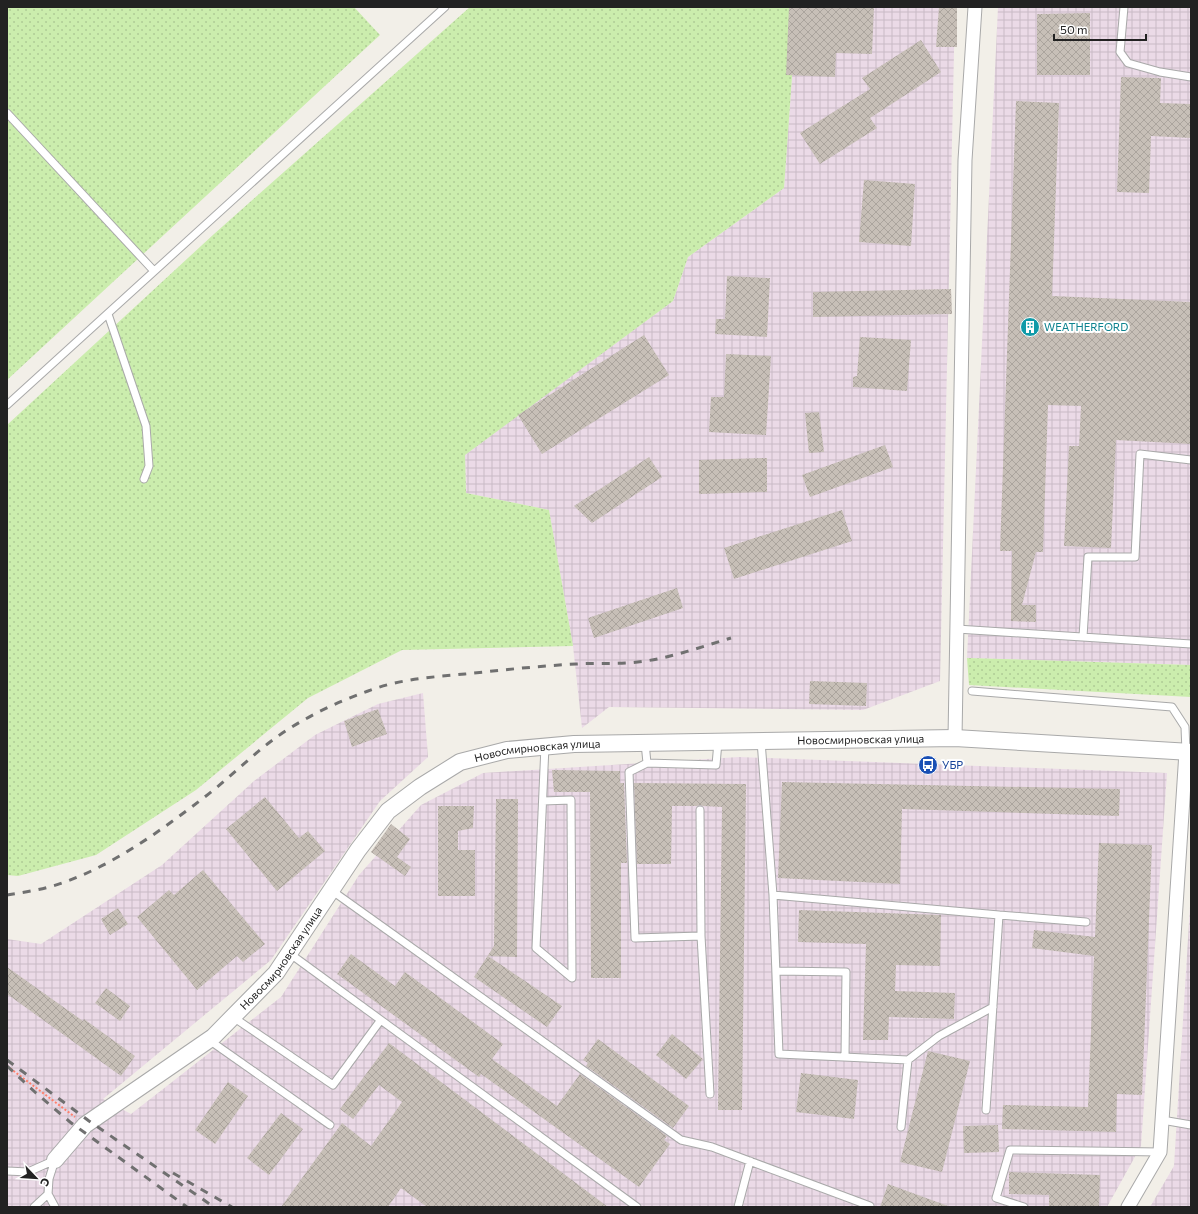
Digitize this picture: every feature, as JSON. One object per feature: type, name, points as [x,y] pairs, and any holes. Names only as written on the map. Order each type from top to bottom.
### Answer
[{"type":"street","points":[[955,738],[966,160],[975,7]]},
{"type":"street","name":"Новосмирновская улица","points":[[55,1160],[85,1124],[209,1039],[232,1017],[276,973],[358,850],[388,811],[420,787],[460,762],[507,750],[574,744],[955,738],[1188,752]]},
{"type":"street","points":[[1128,1207],[1160,1152],[1188,752]]},
{"type":"lane","points":[[7,405],[445,7]]},
{"type":"lane","points":[[1124,7],[1120,52],[1128,63],[1160,72],[1191,77]]},
{"type":"lane","points":[[7,113],[154,271]]},
{"type":"lane","points":[[108,314],[146,426],[149,466],[144,479]]},
{"type":"lane","points":[[1083,637],[1088,557],[1135,557],[1140,454],[1191,460]]},
{"type":"lane","points":[[957,629],[1191,644]]},
{"type":"lane","points":[[972,691],[1172,707],[1185,727],[1188,752]]},
{"type":"lane","points":[[1185,727],[1191,721]]},
{"type":"lane","points":[[761,741],[774,895],[779,1054],[908,1060],[939,1036],[993,1007]]},
{"type":"lane","points":[[701,936],[635,938],[629,772],[647,763],[716,766],[718,742]]},
{"type":"lane","points":[[645,743],[647,763]]},
{"type":"lane","points":[[543,801],[571,800],[572,978],[536,948],[545,746]]},
{"type":"lane","points":[[700,810],[701,936],[710,1094]]},
{"type":"lane","points":[[331,890],[681,1140],[712,1146],[870,1206]]},
{"type":"lane","points":[[774,895],[1086,922]]},
{"type":"lane","points":[[986,1110],[999,915]]},
{"type":"lane","points":[[289,953],[380,1021],[637,1207]]},
{"type":"lane","points":[[776,972],[846,972],[845,1057]]},
{"type":"lane","points":[[232,1017],[333,1085],[380,1021]]},
{"type":"lane","points":[[209,1039],[330,1125]]},
{"type":"lane","points":[[901,1127],[908,1060]]},
{"type":"lane","points":[[1162,1120],[1191,1125]]},
{"type":"lane","points":[[1024,1207],[996,1198],[1010,1150],[1160,1152]]},
{"type":"lane","points":[[7,1171],[28,1172],[55,1160]]},
{"type":"lane","points":[[55,1160],[49,1179],[48,1194],[56,1207]]},
{"type":"lane","points":[[738,1207],[750,1161]]},
{"type":"lane","points":[[34,1207],[48,1194]]},
{"type":"path","points":[[7,1066],[85,1124]]},
{"type":"shaded area","points":[[797,7],[955,7],[940,681],[863,710],[609,707],[582,728],[573,646],[549,510],[466,493],[465,455],[673,301],[688,257],[784,188]]},
{"type":"shaded area","points":[[998,7],[1191,7],[1191,665],[967,658]]},
{"type":"shaded area","points":[[423,693],[428,757],[380,801],[271,960],[103,1099],[131,1114],[281,997],[359,875],[421,805],[483,773],[739,757],[1167,773],[1141,1146],[1107,1207],[7,1207],[7,939],[41,944],[162,865],[254,781],[315,735],[378,704]]},
{"type":"shaded area","points":[[1191,890],[1191,1207],[1150,1207],[1174,1166]]},
{"type":"green space","points":[[7,7],[354,7],[380,35],[7,380]]},
{"type":"green space","points":[[470,7],[797,7],[784,188],[688,257],[673,301],[465,455],[466,493],[549,510],[573,646],[402,650],[308,698],[196,790],[96,855],[18,876],[7,875],[7,425],[214,234]]},
{"type":"green space","points":[[967,658],[1191,665],[1191,697],[969,685]]},
{"type":"building","points":[[789,7],[874,7],[872,54],[836,53],[835,77],[786,75]]},
{"type":"building","points":[[939,7],[957,7],[957,47],[936,47]]},
{"type":"building","points":[[1090,13],[1090,75],[1037,75],[1037,14]]},
{"type":"building","points":[[921,40],[941,72],[870,118],[877,128],[820,164],[800,133],[870,89],[862,78]]},
{"type":"building","points":[[1121,77],[1161,78],[1160,103],[1191,104],[1191,138],[1151,136],[1149,193],[1117,192]]},
{"type":"building","points":[[1016,101],[1059,103],[1052,296],[1191,302],[1191,444],[1116,440],[1111,548],[1064,546],[1069,446],[1079,446],[1081,406],[1048,405],[1043,552],[1036,552],[1022,605],[1036,605],[1036,622],[1011,621],[1012,551],[1000,551]]},
{"type":"building","points":[[864,180],[915,184],[911,246],[859,242]]},
{"type":"building","points":[[727,276],[770,278],[767,337],[715,334],[716,319],[725,319]]},
{"type":"building","points":[[951,289],[952,314],[813,317],[813,292]]},
{"type":"building","points":[[644,335],[669,375],[542,454],[518,415]]},
{"type":"building","points":[[860,337],[911,340],[907,391],[853,387],[853,377],[857,376]]},
{"type":"building","points":[[726,354],[771,356],[766,435],[709,432],[711,397],[724,397]]},
{"type":"building","points":[[819,412],[824,452],[809,453],[805,413]]},
{"type":"building","points":[[885,445],[893,467],[810,497],[802,475]]},
{"type":"building","points":[[649,457],[662,477],[592,523],[574,506]]},
{"type":"building","points":[[767,458],[767,492],[699,494],[699,460]]},
{"type":"building","points":[[842,510],[852,541],[734,579],[724,548]]},
{"type":"building","points":[[677,588],[683,608],[594,638],[588,618]]},
{"type":"building","points":[[810,681],[867,683],[866,706],[809,704]]},
{"type":"building","points":[[378,709],[387,734],[352,747],[344,721]]},
{"type":"building","points":[[552,770],[620,771],[620,783],[624,783],[627,863],[621,863],[621,978],[591,978],[590,792],[554,792]]},
{"type":"building","points":[[782,782],[1120,789],[1119,816],[902,809],[900,884],[778,878]]},
{"type":"building","points":[[634,783],[746,784],[742,1110],[718,1110],[722,807],[700,805],[672,806],[671,864],[637,864]]},
{"type":"building","points":[[265,797],[299,838],[308,831],[325,851],[277,891],[226,829]]},
{"type":"building","points":[[496,799],[518,799],[517,957],[488,956],[562,1006],[547,1027],[474,977],[494,946]]},
{"type":"building","points":[[438,806],[474,806],[473,828],[458,831],[458,850],[475,850],[475,896],[438,896]]},
{"type":"building","points":[[391,824],[410,839],[397,857],[411,867],[405,876],[371,852]]},
{"type":"building","points":[[1099,843],[1152,845],[1142,1095],[1117,1094],[1116,1132],[1002,1129],[1003,1105],[1088,1107],[1094,956],[1032,948],[1034,930],[1095,937]]},
{"type":"building","points":[[203,870],[265,944],[243,962],[237,956],[197,990],[137,917],[169,890],[174,895]]},
{"type":"building","points":[[118,908],[128,924],[110,935],[101,919]]},
{"type":"building","points":[[799,910],[941,915],[940,966],[896,965],[895,991],[955,993],[954,1019],[889,1017],[888,1040],[863,1040],[866,944],[798,942]]},
{"type":"building","points":[[351,954],[395,986],[405,972],[503,1044],[492,1059],[557,1106],[580,1074],[667,1136],[664,1140],[670,1144],[639,1187],[481,1074],[479,1077],[337,974]]},
{"type":"building","points":[[7,967],[83,1021],[84,1019],[135,1056],[121,1076],[7,994]]},
{"type":"building","points":[[106,988],[130,1006],[120,1021],[95,1003]]},
{"type":"building","points":[[672,1034],[703,1059],[686,1079],[656,1055]]},
{"type":"building","points":[[598,1039],[689,1106],[673,1128],[586,1066],[588,1063],[583,1060]]},
{"type":"building","points":[[389,1043],[608,1207],[427,1207],[401,1188],[388,1207],[281,1207],[342,1123],[371,1146],[402,1102],[379,1085],[353,1119],[340,1109]]},
{"type":"building","points":[[928,1051],[970,1061],[942,1172],[900,1162]]},
{"type":"building","points":[[801,1073],[858,1080],[854,1119],[796,1112]]},
{"type":"building","points":[[228,1082],[248,1096],[215,1144],[195,1130]]},
{"type":"building","points":[[281,1113],[303,1129],[269,1175],[247,1158]]},
{"type":"building","points":[[998,1125],[999,1152],[964,1153],[963,1126]]},
{"type":"building","points":[[1009,1172],[1100,1175],[1099,1207],[1049,1207],[1049,1195],[1009,1194]]},
{"type":"building","points":[[888,1184],[948,1206],[948,1207],[880,1207]]},
{"type":"railway","points":[[7,895],[65,882],[121,855],[156,833],[190,808],[262,749],[293,726],[342,701],[368,691],[404,681],[428,678],[548,666],[640,662],[654,660],[680,654],[731,638]]},
{"type":"railway","points":[[7,1060],[89,1121],[214,1207]]},
{"type":"railway","points":[[7,1066],[70,1122],[187,1207]]},
{"type":"railway","points":[[173,1173],[232,1207]]},
{"type":"place","name":"WEATHERFORD","points":[[1030,327]]},
{"type":"place","name":"УБР","points":[[928,765]]}]
